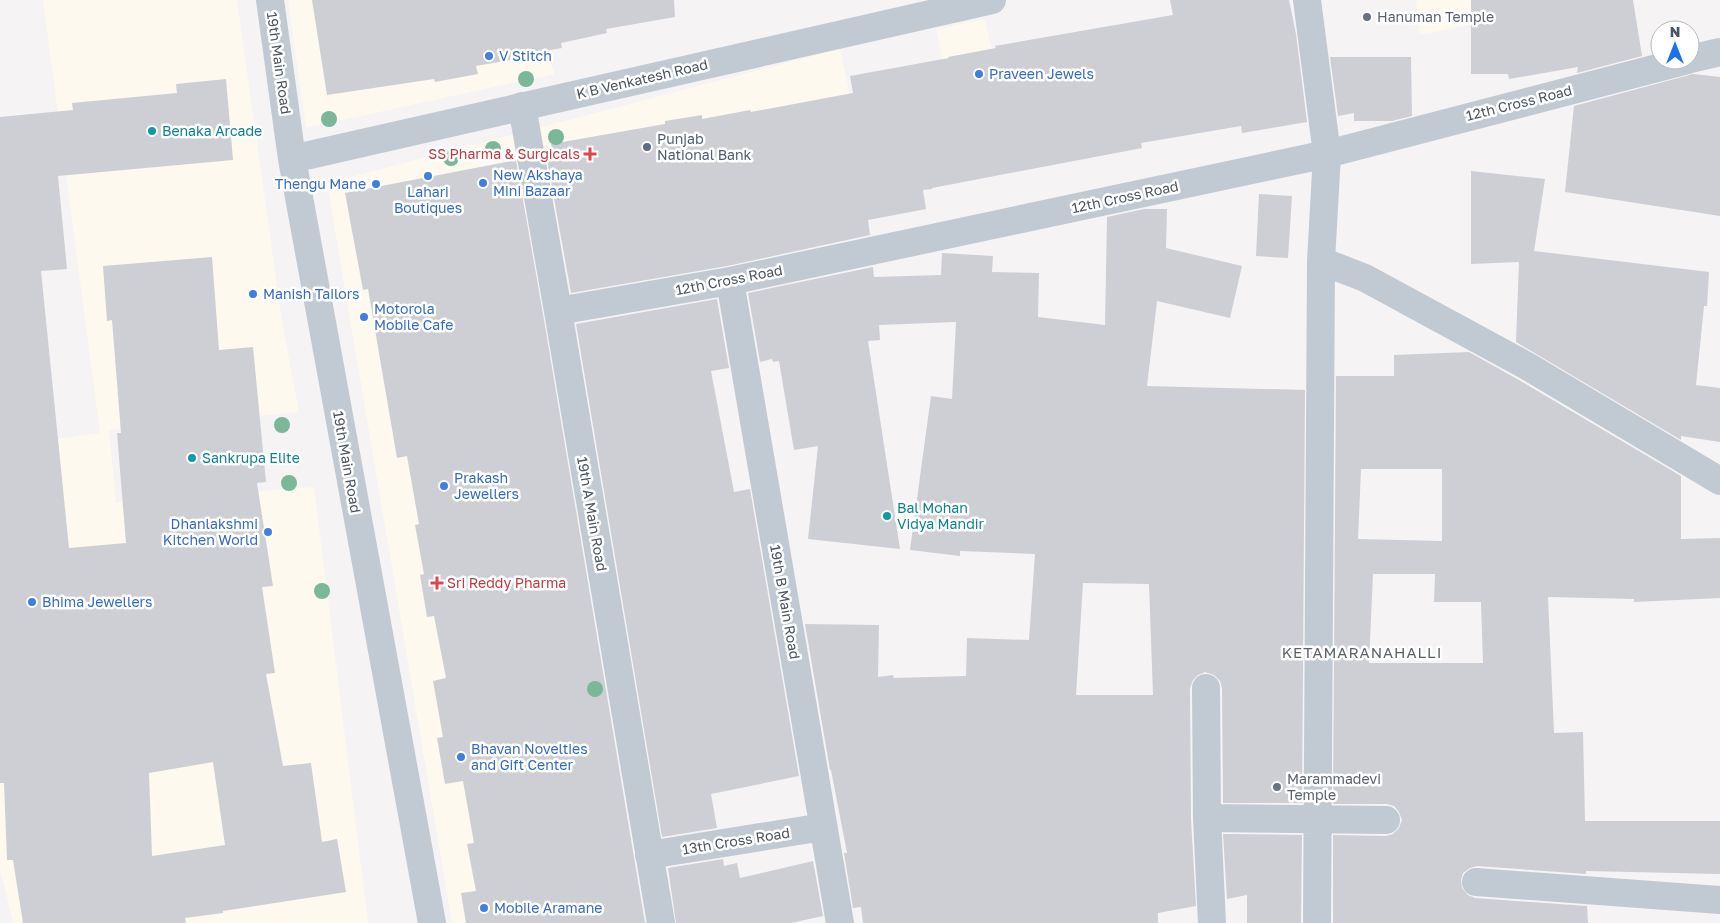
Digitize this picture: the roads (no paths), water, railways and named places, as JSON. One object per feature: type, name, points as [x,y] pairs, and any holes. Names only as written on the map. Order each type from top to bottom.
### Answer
[{"type":"street","name":"19th Main Road","points":[[270,0],[292,159],[432,923]]},
{"type":"street","name":"K B Venkatesh Road","points":[[292,159],[992,0]]},
{"type":"street","points":[[1306,0],[1327,154],[1321,261],[1318,923]]},
{"type":"street","name":"12th Cross Road","points":[[1700,57],[1720,52]]},
{"type":"street","name":"12th Cross Road","points":[[558,310],[730,281],[1327,154],[1650,70]]},
{"type":"street","name":"19th A Main Road","points":[[522,106],[558,310],[660,923]]},
{"type":"street","points":[[1321,261],[1365,278],[1519,362],[1720,481]]},
{"type":"street","name":"19th B Main Road","points":[[730,281],[840,923]]},
{"type":"street","points":[[1206,688],[1212,923]]},
{"type":"street","points":[[1208,818],[1386,820]]},
{"type":"street","name":"13th Cross Road","points":[[649,855],[823,827]]},
{"type":"street","points":[[1476,882],[1720,900]]},
{"type":"place","name":"Hanuman Temple","points":[[1367,17]]},
{"type":"place","name":"V Stitch","points":[[489,56]]},
{"type":"place","name":"Praveen Jewels","points":[[979,74]]},
{"type":"place","name":"Benaka Arcade","points":[[152,131]]},
{"type":"place","name":"Punjab National Bank","points":[[647,147]]},
{"type":"place","name":"SS Pharma & Surgicals","points":[[590,154]]},
{"type":"place","name":"Lahari Boutiques","points":[[428,176]]},
{"type":"place","name":"New Akshaya Mini Bazaar","points":[[483,183]]},
{"type":"place","name":"Thengu Mane","points":[[376,184]]},
{"type":"place","name":"Manish Tailors","points":[[253,294]]},
{"type":"place","name":"Motorola Mobile Cafe","points":[[364,317]]},
{"type":"place","name":"Sankrupa Elite","points":[[192,458]]},
{"type":"place","name":"Prakash Jewellers","points":[[444,486]]},
{"type":"place","name":"Bal Mohan Vidya Mandir","points":[[887,516]]},
{"type":"place","name":"Dhanlakshmi Kitchen World","points":[[268,532]]},
{"type":"place","name":"Sri Reddy Pharma","points":[[437,583]]},
{"type":"place","name":"Bhima Jewellers","points":[[32,602]]},
{"type":"place","name":"Bhavan Novelties and Gift Center","points":[[461,757]]},
{"type":"place","name":"Marammadevi Temple","points":[[1277,787]]},
{"type":"place","name":"Mobile Aramane","points":[[484,908]]},
{"type":"district","name":"KETAMARANAHALLI","points":[[1362,653]]}]
